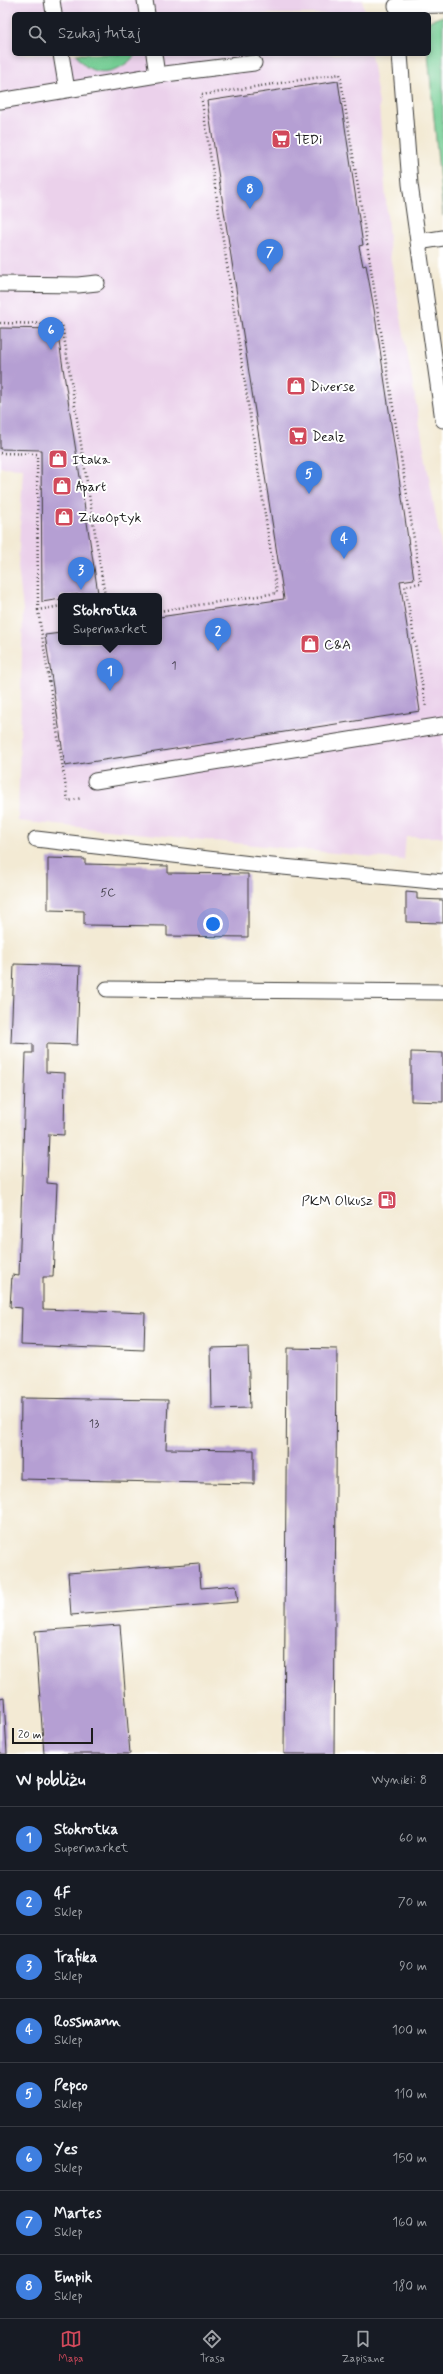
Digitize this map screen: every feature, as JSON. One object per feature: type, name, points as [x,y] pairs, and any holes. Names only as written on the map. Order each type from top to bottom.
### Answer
[{"type":"lane","points":[[52,0],[54,12]]},
{"type":"lane","points":[[145,0],[147,12]]},
{"type":"lane","points":[[396,7],[443,5]]},
{"type":"lane","points":[[61,56],[67,90]]},
{"type":"lane","points":[[154,56],[157,75]]},
{"type":"lane","points":[[400,56],[410,184],[443,420]]},
{"type":"lane","points":[[0,101],[157,75],[254,63]]},
{"type":"lane","points":[[418,242],[443,238]]},
{"type":"lane","points":[[0,284],[78,285],[97,283]]},
{"type":"lane","points":[[95,781],[443,725]]},
{"type":"lane","points":[[36,839],[251,864],[443,882]]},
{"type":"lane","points":[[107,989],[443,992]]},
{"type":"path","points":[[162,611],[277,593],[201,95],[340,74],[421,583],[405,586],[427,715]]},
{"type":"path","points":[[0,323],[62,324],[105,593]]},
{"type":"path","points":[[0,453],[37,454],[38,610],[68,801],[84,798]]},
{"type":"path","points":[[38,610],[58,607]]},
{"type":"shaded area","points":[[0,0],[362,0],[365,12],[12,12],[12,56],[371,56],[379,104],[390,255],[443,557],[443,837],[406,837],[404,860],[18,821],[23,610],[18,567],[23,468],[0,467]]},
{"type":"green space","points":[[443,16],[443,216],[428,56],[431,56],[431,20]]},
{"type":"green space","points":[[77,56],[134,56],[122,66],[105,72],[89,68],[82,63]]},
{"type":"building","points":[[338,81],[363,245],[359,246],[363,266],[366,265],[374,309],[414,579],[400,581],[420,711],[65,766],[45,635],[58,633],[58,645],[162,645],[162,617],[284,599],[207,101]]},
{"type":"building","points":[[0,328],[57,329],[98,593],[58,593],[58,599],[42,602],[41,450],[0,449]]},
{"type":"building","points":[[48,858],[85,859],[85,864],[168,866],[168,873],[248,874],[248,937],[167,936],[167,926],[84,925],[84,911],[48,910]]},
{"type":"building","points":[[406,892],[417,893],[417,899],[443,900],[443,923],[406,922]]},
{"type":"building","points":[[14,964],[80,966],[77,1045],[46,1044],[46,1072],[65,1073],[64,1135],[49,1134],[47,1183],[57,1184],[53,1277],[43,1277],[43,1309],[145,1313],[144,1350],[21,1345],[22,1308],[10,1307],[12,1275],[19,1276],[26,1053],[33,1053],[33,1044],[11,1043]]},
{"type":"building","points":[[411,1052],[443,1053],[443,1102],[411,1101]]},
{"type":"building","points":[[248,1347],[250,1408],[212,1409],[211,1348]]},
{"type":"building","points":[[287,1348],[337,1349],[334,1754],[284,1754]]},
{"type":"building","points":[[21,1398],[168,1400],[166,1449],[254,1450],[254,1484],[20,1479]]},
{"type":"building","points":[[199,1563],[201,1588],[236,1585],[238,1602],[71,1615],[68,1573]]},
{"type":"building","points":[[120,1625],[130,1754],[44,1754],[35,1631]]},
{"type":"building","points":[[4,1697],[7,1754],[0,1754],[0,1698]]},
{"type":"place","name":"TEDi","points":[[281,139]]},
{"type":"place","name":"Empik","points":[[250,209]]},
{"type":"place","name":"Martes","points":[[270,272]]},
{"type":"place","name":"Yes","points":[[51,350]]},
{"type":"place","name":"Diverse","points":[[296,386]]},
{"type":"place","name":"Dealz","points":[[298,436]]},
{"type":"place","name":"Itaka","points":[[58,459]]},
{"type":"place","name":"Apart","points":[[62,486]]},
{"type":"place","name":"Pepco","points":[[309,494]]},
{"type":"place","name":"ZikoOptyk","points":[[64,517]]},
{"type":"place","name":"Rossmann","points":[[344,559]]},
{"type":"place","name":"Trafika","points":[[81,590]]},
{"type":"place","name":"C&A","points":[[310,644]]},
{"type":"place","name":"4F","points":[[218,651]]},
{"type":"place","name":"Stokrotka","points":[[110,691]]},
{"type":"place","name":"PKM Olkusz","points":[[387,1200]]}]
